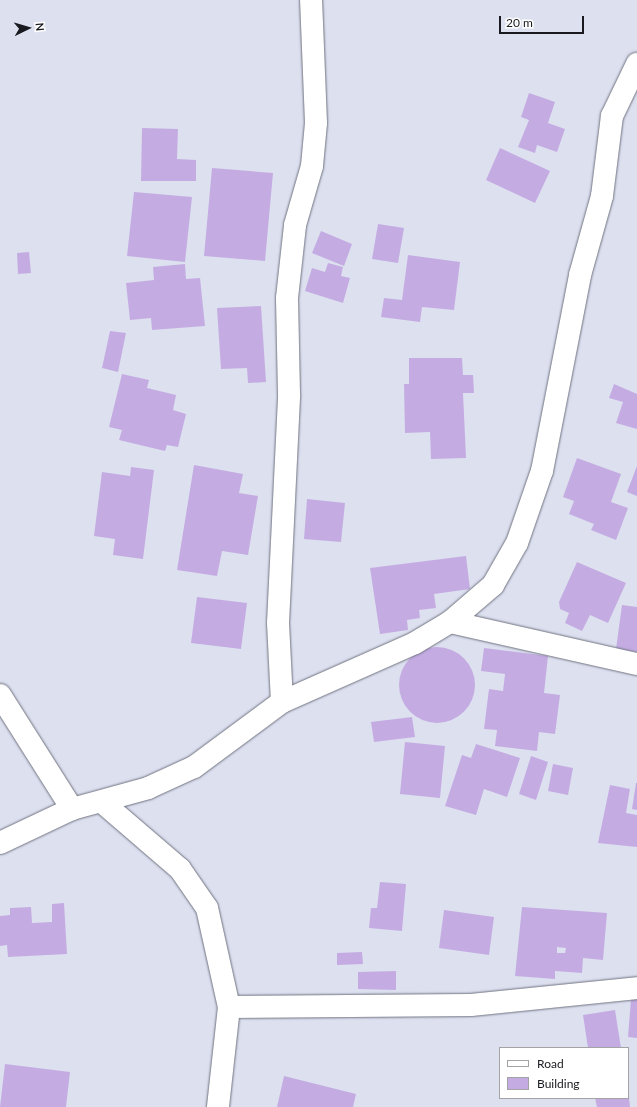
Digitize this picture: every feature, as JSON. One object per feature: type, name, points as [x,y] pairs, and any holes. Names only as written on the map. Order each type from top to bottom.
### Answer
[{"type":"street","points":[[282,702],[278,623],[289,394],[287,298],[295,225],[312,166],[316,123],[311,0]]},
{"type":"street","points":[[0,843],[72,809],[102,802],[148,788],[194,767],[282,702],[396,652],[450,622],[493,584],[517,543],[539,478],[580,275],[602,196],[612,116],[637,64]]},
{"type":"street","points":[[450,622],[637,664]]},
{"type":"street","points":[[0,695],[72,809]]},
{"type":"street","points":[[102,802],[180,869],[207,908],[229,1007],[218,1107]]},
{"type":"street","points":[[229,1007],[471,1005],[637,988]]},
{"type":"building","points":[[529,93],[555,102],[548,123],[565,129],[557,152],[537,145],[535,153],[518,147],[529,120],[521,117]]},
{"type":"building","points":[[142,128],[178,129],[177,159],[196,160],[196,181],[141,181]]},
{"type":"building","points":[[500,148],[550,171],[535,203],[486,180]]},
{"type":"building","points":[[212,168],[273,173],[265,261],[204,256]]},
{"type":"building","points":[[134,192],[192,197],[185,262],[127,256]]},
{"type":"building","points":[[378,224],[404,228],[398,263],[372,259]]},
{"type":"building","points":[[321,231],[352,244],[344,266],[312,253]]},
{"type":"building","points":[[29,252],[31,273],[18,274],[17,253]]},
{"type":"building","points":[[408,255],[460,262],[454,310],[422,307],[420,322],[381,317],[384,298],[402,300]]},
{"type":"building","points":[[328,263],[343,267],[341,276],[350,278],[343,303],[305,291],[312,268],[325,272]]},
{"type":"building","points":[[185,264],[186,279],[200,278],[205,326],[152,330],[151,318],[130,320],[126,283],[154,280],[153,267]]},
{"type":"building","points":[[261,306],[266,382],[248,383],[247,368],[221,369],[217,308]]},
{"type":"building","points":[[110,331],[126,333],[118,372],[102,368]]},
{"type":"building","points":[[409,358],[462,358],[463,375],[473,375],[474,393],[463,393],[466,458],[431,459],[430,432],[405,433],[404,384],[409,384]]},
{"type":"building","points":[[122,374],[149,380],[147,388],[176,395],[173,410],[186,414],[178,447],[167,445],[165,451],[119,440],[122,430],[109,427]]},
{"type":"building","points":[[614,384],[637,394],[637,429],[616,423],[623,402],[609,398]]},
{"type":"building","points":[[577,458],[621,474],[611,502],[628,508],[616,540],[591,530],[594,524],[569,514],[574,501],[563,497]]},
{"type":"building","points":[[194,465],[243,474],[239,493],[258,496],[248,555],[222,551],[217,576],[177,570]]},
{"type":"building","points":[[637,466],[637,496],[627,492]]},
{"type":"building","points":[[131,467],[154,470],[143,559],[113,555],[115,539],[94,536],[102,472],[130,476]]},
{"type":"building","points":[[307,499],[345,503],[341,542],[304,539]]},
{"type":"building","points":[[466,556],[470,589],[434,594],[436,608],[419,610],[420,618],[407,620],[408,630],[380,634],[370,568]]},
{"type":"building","points":[[577,562],[626,583],[608,623],[590,615],[582,631],[565,623],[569,613],[560,609],[559,602]]},
{"type":"building","points":[[197,597],[247,603],[241,649],[191,643]]},
{"type":"building","points":[[622,605],[637,607],[637,652],[616,649]]},
{"type":"building","points":[[437,647],[451,650],[464,658],[472,671],[475,685],[472,699],[464,712],[451,720],[437,723],[423,720],[410,712],[402,699],[399,685],[402,671],[410,658],[423,650]]},
{"type":"building","points":[[484,648],[548,656],[544,693],[560,695],[555,734],[539,732],[537,751],[495,746],[497,730],[484,729],[489,689],[503,691],[505,674],[481,671]]},
{"type":"building","points":[[412,717],[415,737],[374,742],[371,722]]},
{"type":"building","points":[[405,742],[445,746],[440,798],[400,794]]},
{"type":"building","points":[[476,744],[520,758],[507,797],[484,789],[476,815],[445,806],[462,755],[471,758]]},
{"type":"building","points":[[531,756],[548,762],[536,800],[519,794]]},
{"type":"building","points":[[553,764],[573,768],[568,795],[548,791]]},
{"type":"building","points":[[637,783],[637,810],[632,809]]},
{"type":"building","points":[[610,785],[630,789],[626,813],[637,815],[637,847],[598,843]]},
{"type":"building","points":[[380,882],[406,884],[402,931],[369,928],[371,908],[377,908]]},
{"type":"building","points":[[64,903],[67,954],[8,957],[7,945],[0,946],[0,916],[10,915],[10,908],[31,907],[32,923],[52,922],[52,904]]},
{"type":"building","points":[[522,907],[607,913],[603,960],[583,958],[582,973],[555,971],[555,979],[515,976]],"holes":[[[557,947],[566,948],[565,953],[557,953]]]},
{"type":"building","points":[[444,910],[494,917],[489,955],[439,948]]},
{"type":"building","points":[[362,952],[363,964],[337,965],[337,953]]},
{"type":"building","points":[[396,971],[396,990],[358,989],[358,972]]},
{"type":"building","points":[[631,999],[637,999],[637,1038],[628,1037]]},
{"type":"building","points":[[615,1010],[621,1047],[588,1047],[583,1015]]},
{"type":"building","points":[[5,1064],[70,1072],[66,1107],[0,1107]]},
{"type":"building","points":[[284,1076],[356,1094],[353,1107],[277,1107]]},
{"type":"building","points":[[629,1098],[630,1107],[597,1107],[595,1099]]}]
